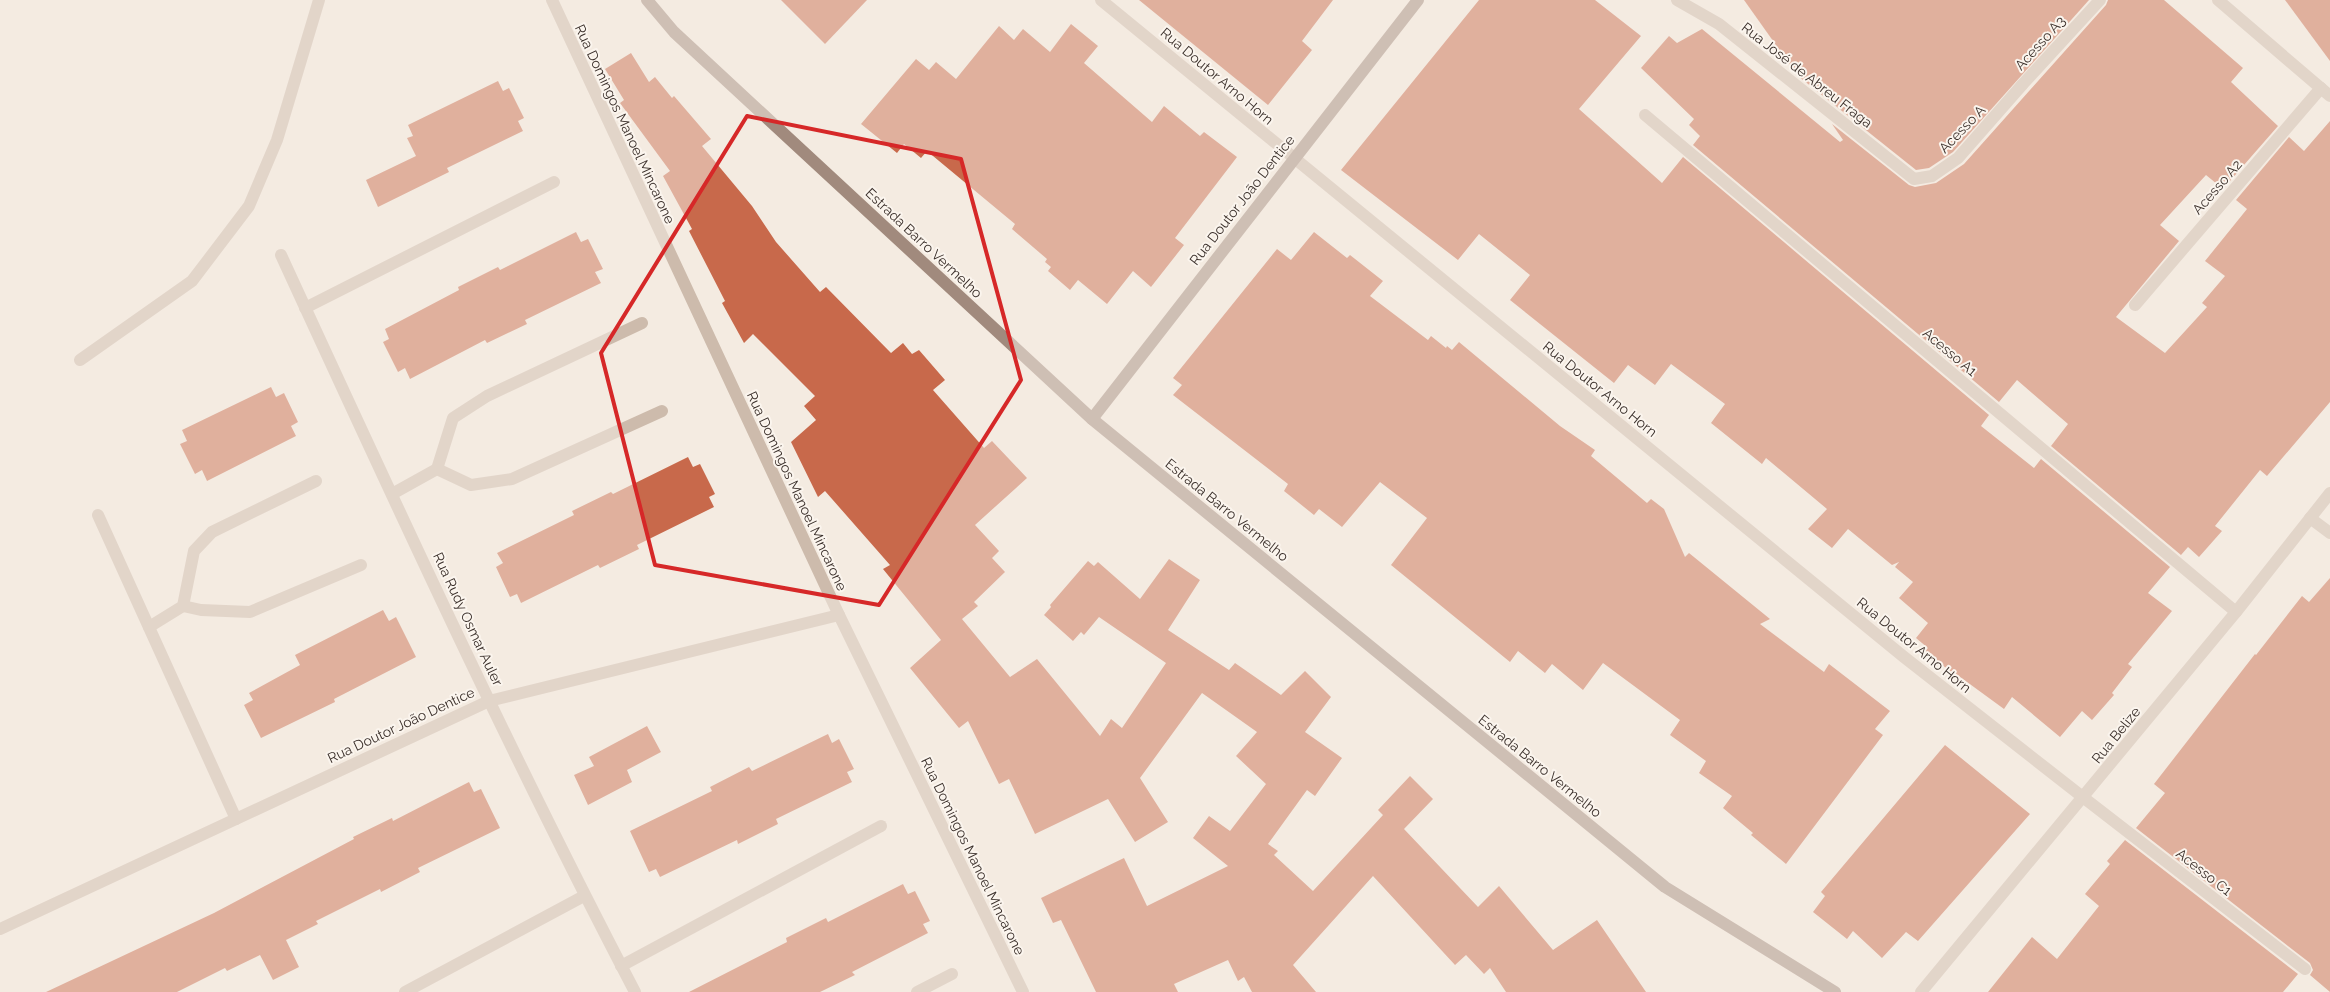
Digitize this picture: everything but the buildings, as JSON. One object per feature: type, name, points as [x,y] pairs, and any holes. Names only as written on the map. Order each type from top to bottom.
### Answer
[{"type":"street","points":[[80,360],[192,281],[250,206],[277,140],[319,0]]},
{"type":"street","name":"Rua Domingos Manoel Mincarone","points":[[552,0],[839,615],[1023,992]]},
{"type":"street","name":"Estrada Barro Vermelho","points":[[647,0],[674,32],[1092,419],[1665,887],[1830,990]]},
{"type":"street","name":"Rua Doutor Arno Horn","points":[[1101,0],[1904,657],[2084,798]]},
{"type":"street","name":"Rua Doutor João Dentice","points":[[1092,419],[1418,0]]},
{"type":"street","name":"Rua José de Abreu Fraga","points":[[1677,0],[1719,24],[1914,179]]},
{"type":"street","name":"Acesso A3","points":[[2022,85],[2100,0]]},
{"type":"street","points":[[2218,0],[2326,92]]},
{"type":"street","name":"Acesso A","points":[[1914,179],[1932,176],[1958,158],[2022,85]]},
{"type":"street","name":"Acesso A2","points":[[2136,305],[2326,92]]},
{"type":"street","name":"Acesso A1","points":[[1645,115],[2236,612]]},
{"type":"street","points":[[306,308],[554,182]]},
{"type":"street","name":"Rua Rudy Osmar Auler","points":[[281,255],[489,701],[584,896],[635,992]]},
{"type":"street","points":[[392,494],[437,468],[454,418],[487,396],[642,322]]},
{"type":"street","points":[[437,468],[471,485],[512,479],[662,411]]},
{"type":"street","points":[[183,606],[194,551],[212,532],[316,482]]},
{"type":"street","name":"Rua Belize","points":[[1921,992],[2084,798],[2236,612],[2330,493]]},
{"type":"street","points":[[98,515],[236,819]]},
{"type":"street","points":[[2310,518],[2330,534]]},
{"type":"street","points":[[149,627],[183,606],[201,610],[250,612],[361,565]]},
{"type":"street","name":"Rua Doutor João Dentice","points":[[0,929],[489,701],[839,615]]},
{"type":"street","name":"Acesso C1","points":[[2084,798],[2305,969]]},
{"type":"street","points":[[622,966],[881,826]]},
{"type":"street","points":[[405,992],[584,896]]},
{"type":"street","points":[[917,992],[952,974]]},
{"type":"highlighted area","points":[[747,116],[961,159],[1021,380],[879,605],[655,565],[601,353]]}]
